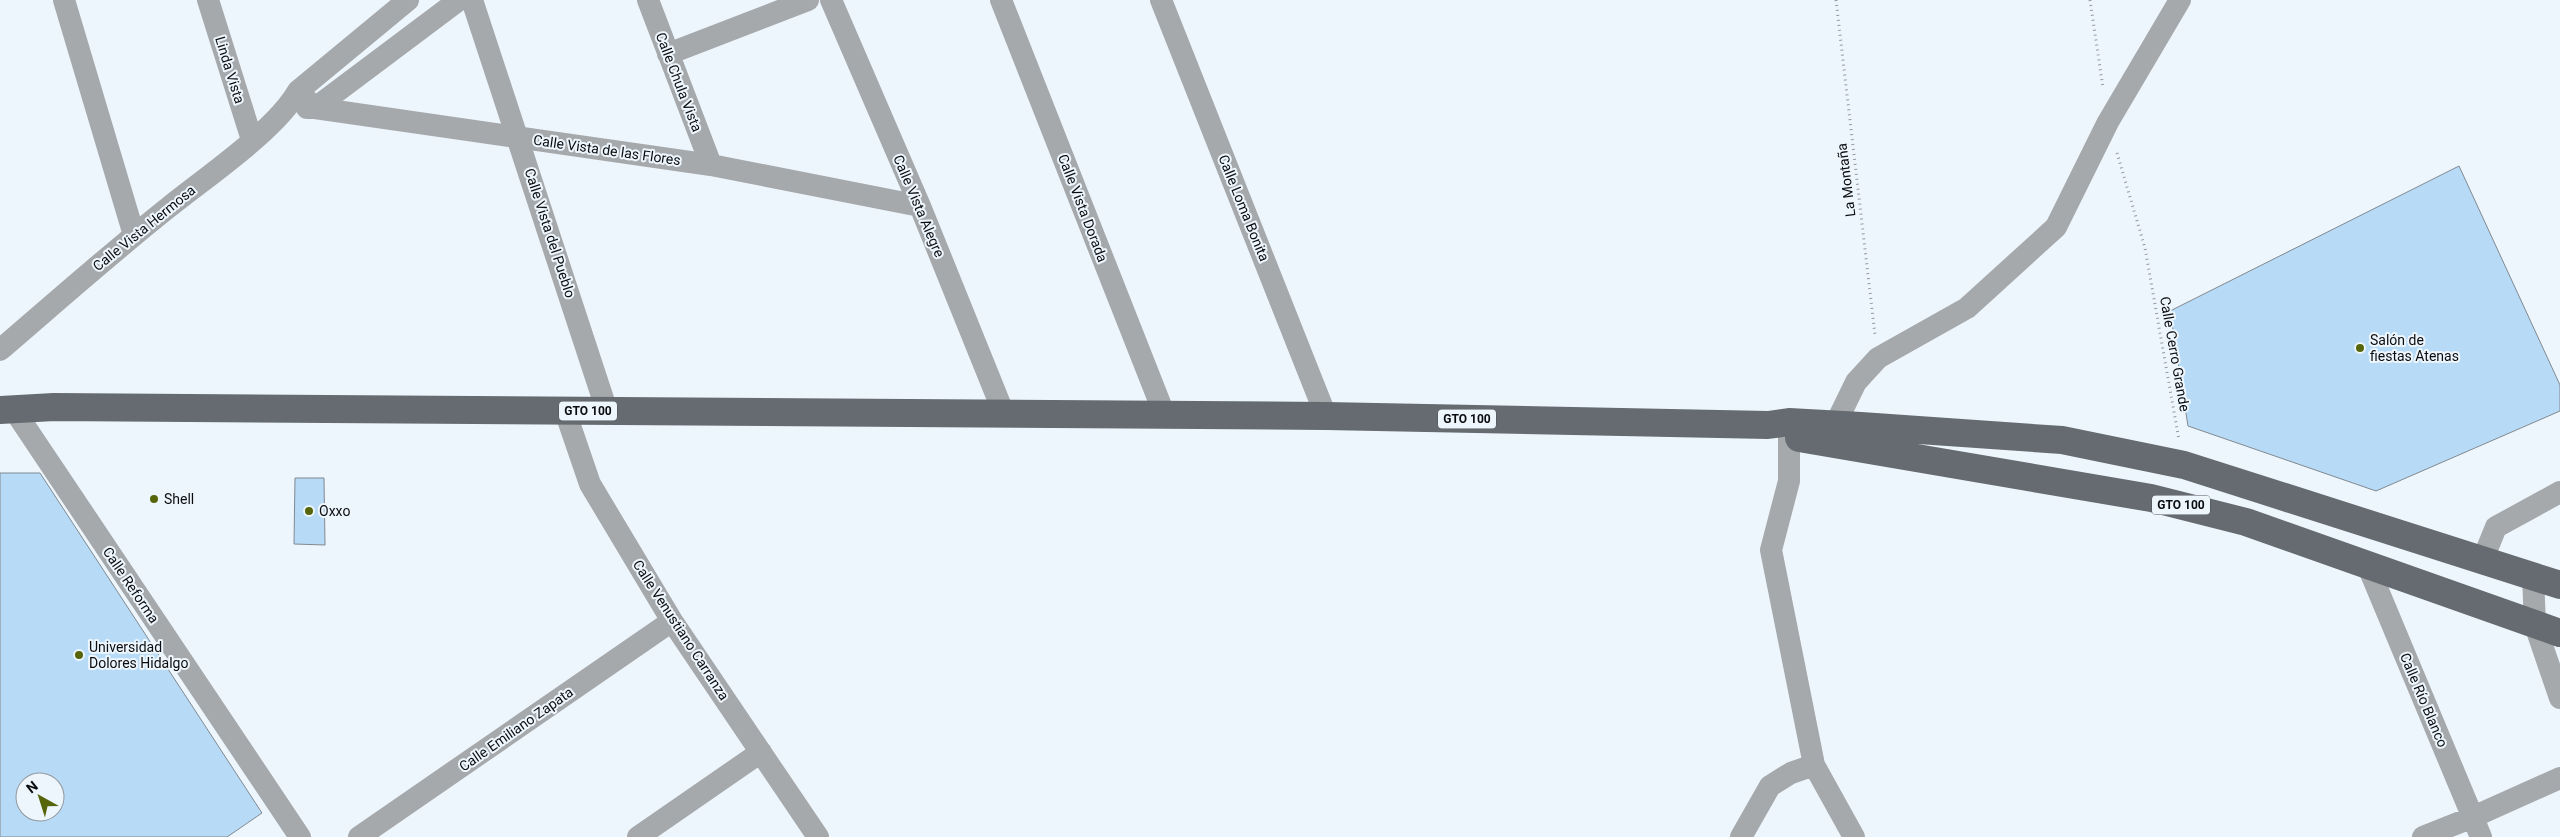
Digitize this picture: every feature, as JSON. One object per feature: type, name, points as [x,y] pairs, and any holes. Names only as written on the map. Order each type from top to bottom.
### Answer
[{"type":"main road","name":"GTO 100","points":[[4,407],[1326,416],[1782,428],[1835,425],[2062,440],[2184,464],[2560,585]]},
{"type":"main road","name":"GTO 100","points":[[1782,428],[2151,498],[2246,522],[2547,629]]},
{"type":"street","points":[[64,0],[134,235]]},
{"type":"street","name":"Linda Vista","points":[[208,0],[252,140]]},
{"type":"street","name":"Calle Vista Hermosa","points":[[0,350],[134,235],[252,140],[294,100],[408,0]]},
{"type":"street","points":[[294,100],[315,108],[459,0]]},
{"type":"street","name":"Calle Vista del Pueblo","points":[[472,0],[519,138],[607,411]]},
{"type":"street","name":"Calle Chula Vista","points":[[648,0],[711,165]]},
{"type":"street","points":[[668,54],[808,0]]},
{"type":"street","name":"Calle Vista Alegre","points":[[830,0],[920,206],[1004,414]]},
{"type":"street","name":"Calle Vista Dorada","points":[[1001,0],[1165,416]]},
{"type":"street","name":"Calle Loma Bonita","points":[[1162,0],[1326,416]]},
{"type":"street","points":[[1835,425],[1856,382],[1878,358],[1967,308],[2056,228],[2108,122],[2180,0]]},
{"type":"street","name":"Calle Vista de las Flores","points":[[315,108],[711,165],[920,206]]},
{"type":"street","name":"Calle Reforma","points":[[4,407],[300,837]]},
{"type":"street","name":"Calle Venustiano Carranza","points":[[565,411],[590,484],[672,621],[818,837]]},
{"type":"street","points":[[1782,428],[1789,481],[1771,550],[1814,764],[1854,837]]},
{"type":"street","points":[[2483,559],[2496,527],[2560,492]]},
{"type":"street","name":"Calle Río Blanco","points":[[2367,564],[2477,827]]},
{"type":"street","points":[[2533,576],[2547,629],[2560,698]]},
{"type":"street","name":"Calle Emiliano Zapata","points":[[359,837],[672,621]]},
{"type":"street","points":[[638,837],[761,752]]},
{"type":"street","points":[[1741,837],[1770,786],[1791,773],[1814,764]]},
{"type":"street","points":[[2423,837],[2477,827],[2560,778]]},
{"type":"path","name":"La Montaña","points":[[1836,0],[1878,358]]},
{"type":"path","name":"Calle Cerro Grande","points":[[2145,248],[2184,464]]},
{"type":"building","name":"Salón de fiestas Atenas","points":[[2459,166],[2560,385],[2560,411],[2376,491],[2188,426],[2170,311]]},
{"type":"building","name":"Universidad Dolores Hidalgo","points":[[0,473],[40,473],[262,813],[227,837],[0,837]]},
{"type":"building","name":"Oxxo","points":[[295,478],[324,478],[325,545],[294,544]]},
{"type":"place","name":"Salón de fiestas Atenas","points":[[2360,348]]},
{"type":"place","name":"Shell","points":[[154,499]]},
{"type":"place","name":"Oxxo","points":[[309,511]]},
{"type":"place","name":"Universidad Dolores Hidalgo","points":[[79,655]]}]
